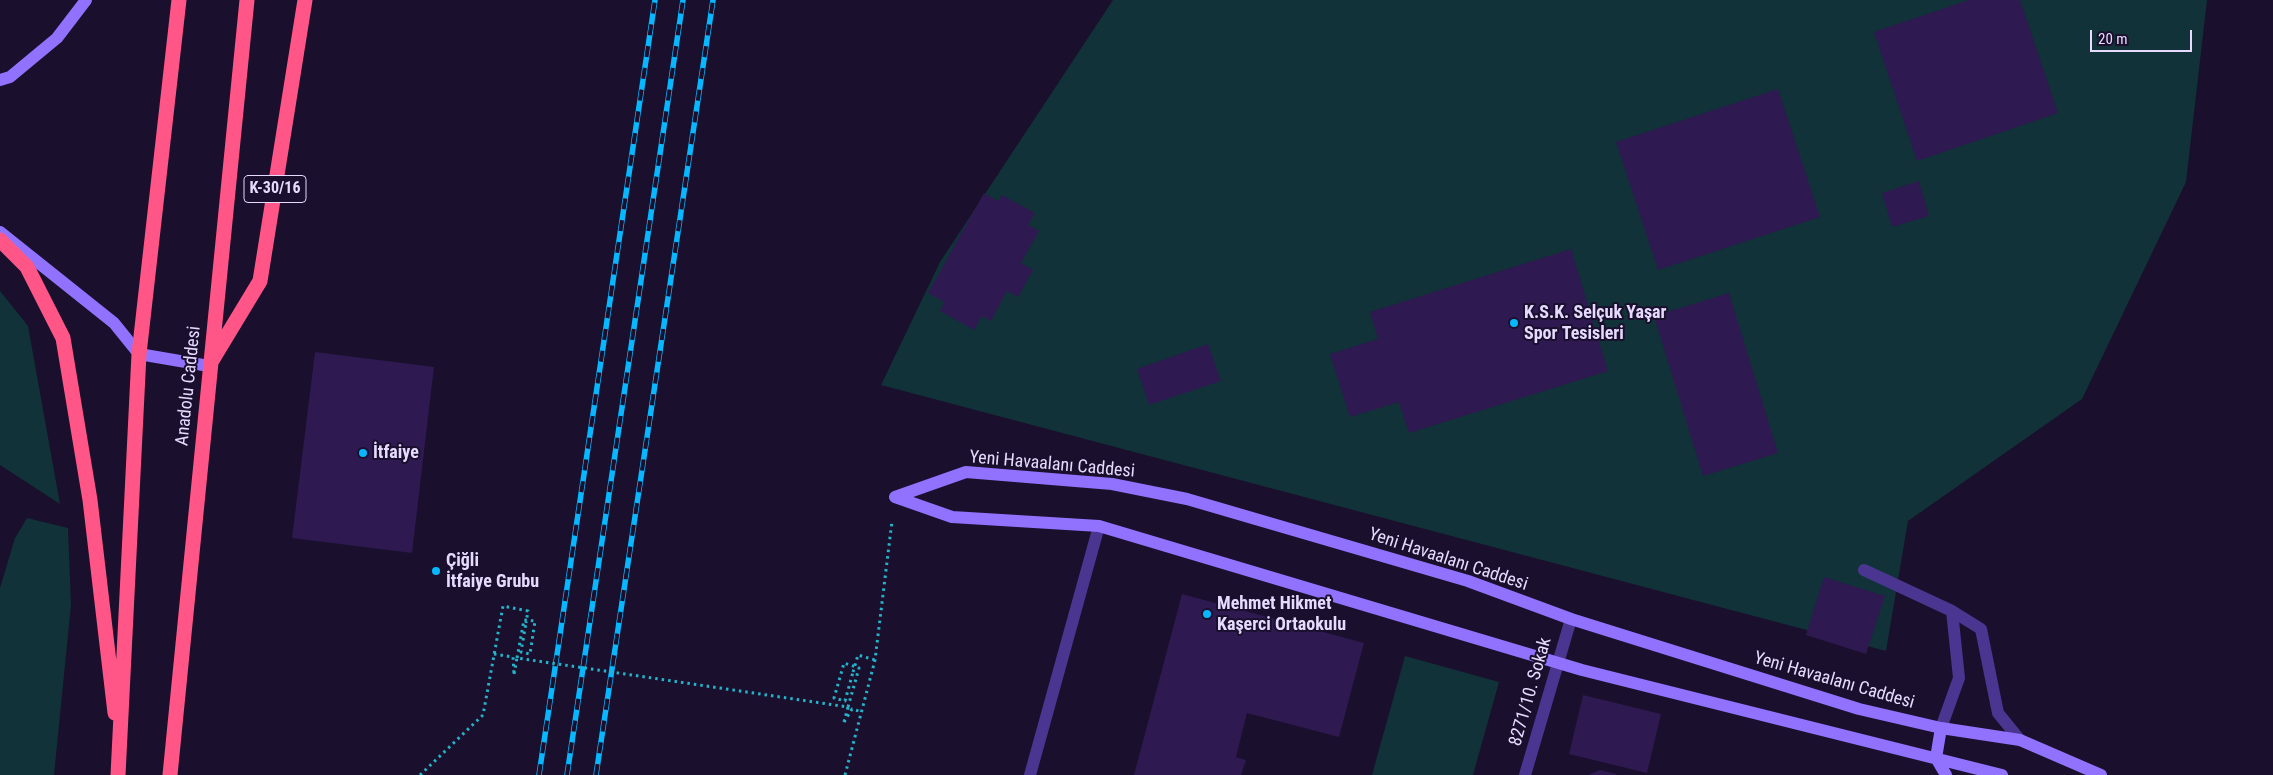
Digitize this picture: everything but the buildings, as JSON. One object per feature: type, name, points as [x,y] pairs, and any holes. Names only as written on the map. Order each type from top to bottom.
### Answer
[{"type":"highway","points":[[118,775],[139,354],[179,0]]},
{"type":"highway","name":"Anadolu Caddesi","points":[[170,775],[209,366],[247,0]]},
{"type":"highway","name":"K-30/16","points":[[209,366],[260,281],[305,0]]},
{"type":"highway","points":[[0,240],[27,267],[63,338],[90,500],[120,756]]},
{"type":"street","points":[[0,80],[10,77],[57,38],[86,0]]},
{"type":"street","points":[[0,232],[114,323],[139,354],[209,366]]},
{"type":"street","name":"Yeni Havaalanı Caddesi","points":[[895,497],[966,472],[1112,484],[1187,499],[1459,579],[1571,619],[1859,709],[1941,728],[2020,740],[2100,775]]},
{"type":"street","points":[[895,497],[952,516],[1099,526],[1558,663],[2002,775]]},
{"type":"street","points":[[1030,775],[1099,526]]},
{"type":"street","points":[[1864,570],[1952,610],[1981,629],[1998,713],[2020,740]]},
{"type":"street","points":[[1946,775],[1936,758],[1941,728],[1959,678],[1952,610]]},
{"type":"street","name":"8271/10. Sokak","points":[[1525,775],[1571,619]]},
{"type":"path","points":[[845,775],[875,660],[895,497]]},
{"type":"path","points":[[420,775],[483,715],[502,606],[528,611],[526,623],[521,652],[530,654],[535,621],[524,620],[514,674],[513,656],[494,654]]},
{"type":"path","points":[[862,712],[852,709],[844,722],[859,668],[844,663],[834,698],[845,701],[853,672],[858,655],[875,660]]},
{"type":"path","points":[[517,658],[848,707]]},
{"type":"green space","name":"K.S.K. Selçuk Yaşar Spor Tesisleri","points":[[1113,0],[2207,0],[2186,182],[2082,399],[1908,521],[1886,651],[881,385],[940,262]]},
{"type":"green space","points":[[0,291],[28,326],[60,504],[0,465]]},
{"type":"green space","points":[[27,518],[68,528],[71,605],[54,775],[0,775],[0,588],[15,538]]},
{"type":"green space","points":[[1405,656],[1499,682],[1473,775],[1372,775]]},
{"type":"railway","points":[[539,775],[655,0]]},
{"type":"railway","points":[[567,775],[683,0]]},
{"type":"railway","points":[[596,775],[713,0]]},
{"type":"place","name":"K.S.K. Selçuk Yaşar Spor Tesisleri","points":[[1514,323]]},
{"type":"place","name":"İtfaiye","points":[[363,453]]},
{"type":"place","name":"Çiğli İtfaiye Grubu","points":[[436,571]]},
{"type":"place","name":"Mehmet Hikmet Kaşerci Ortaokulu","points":[[1207,614]]}]
